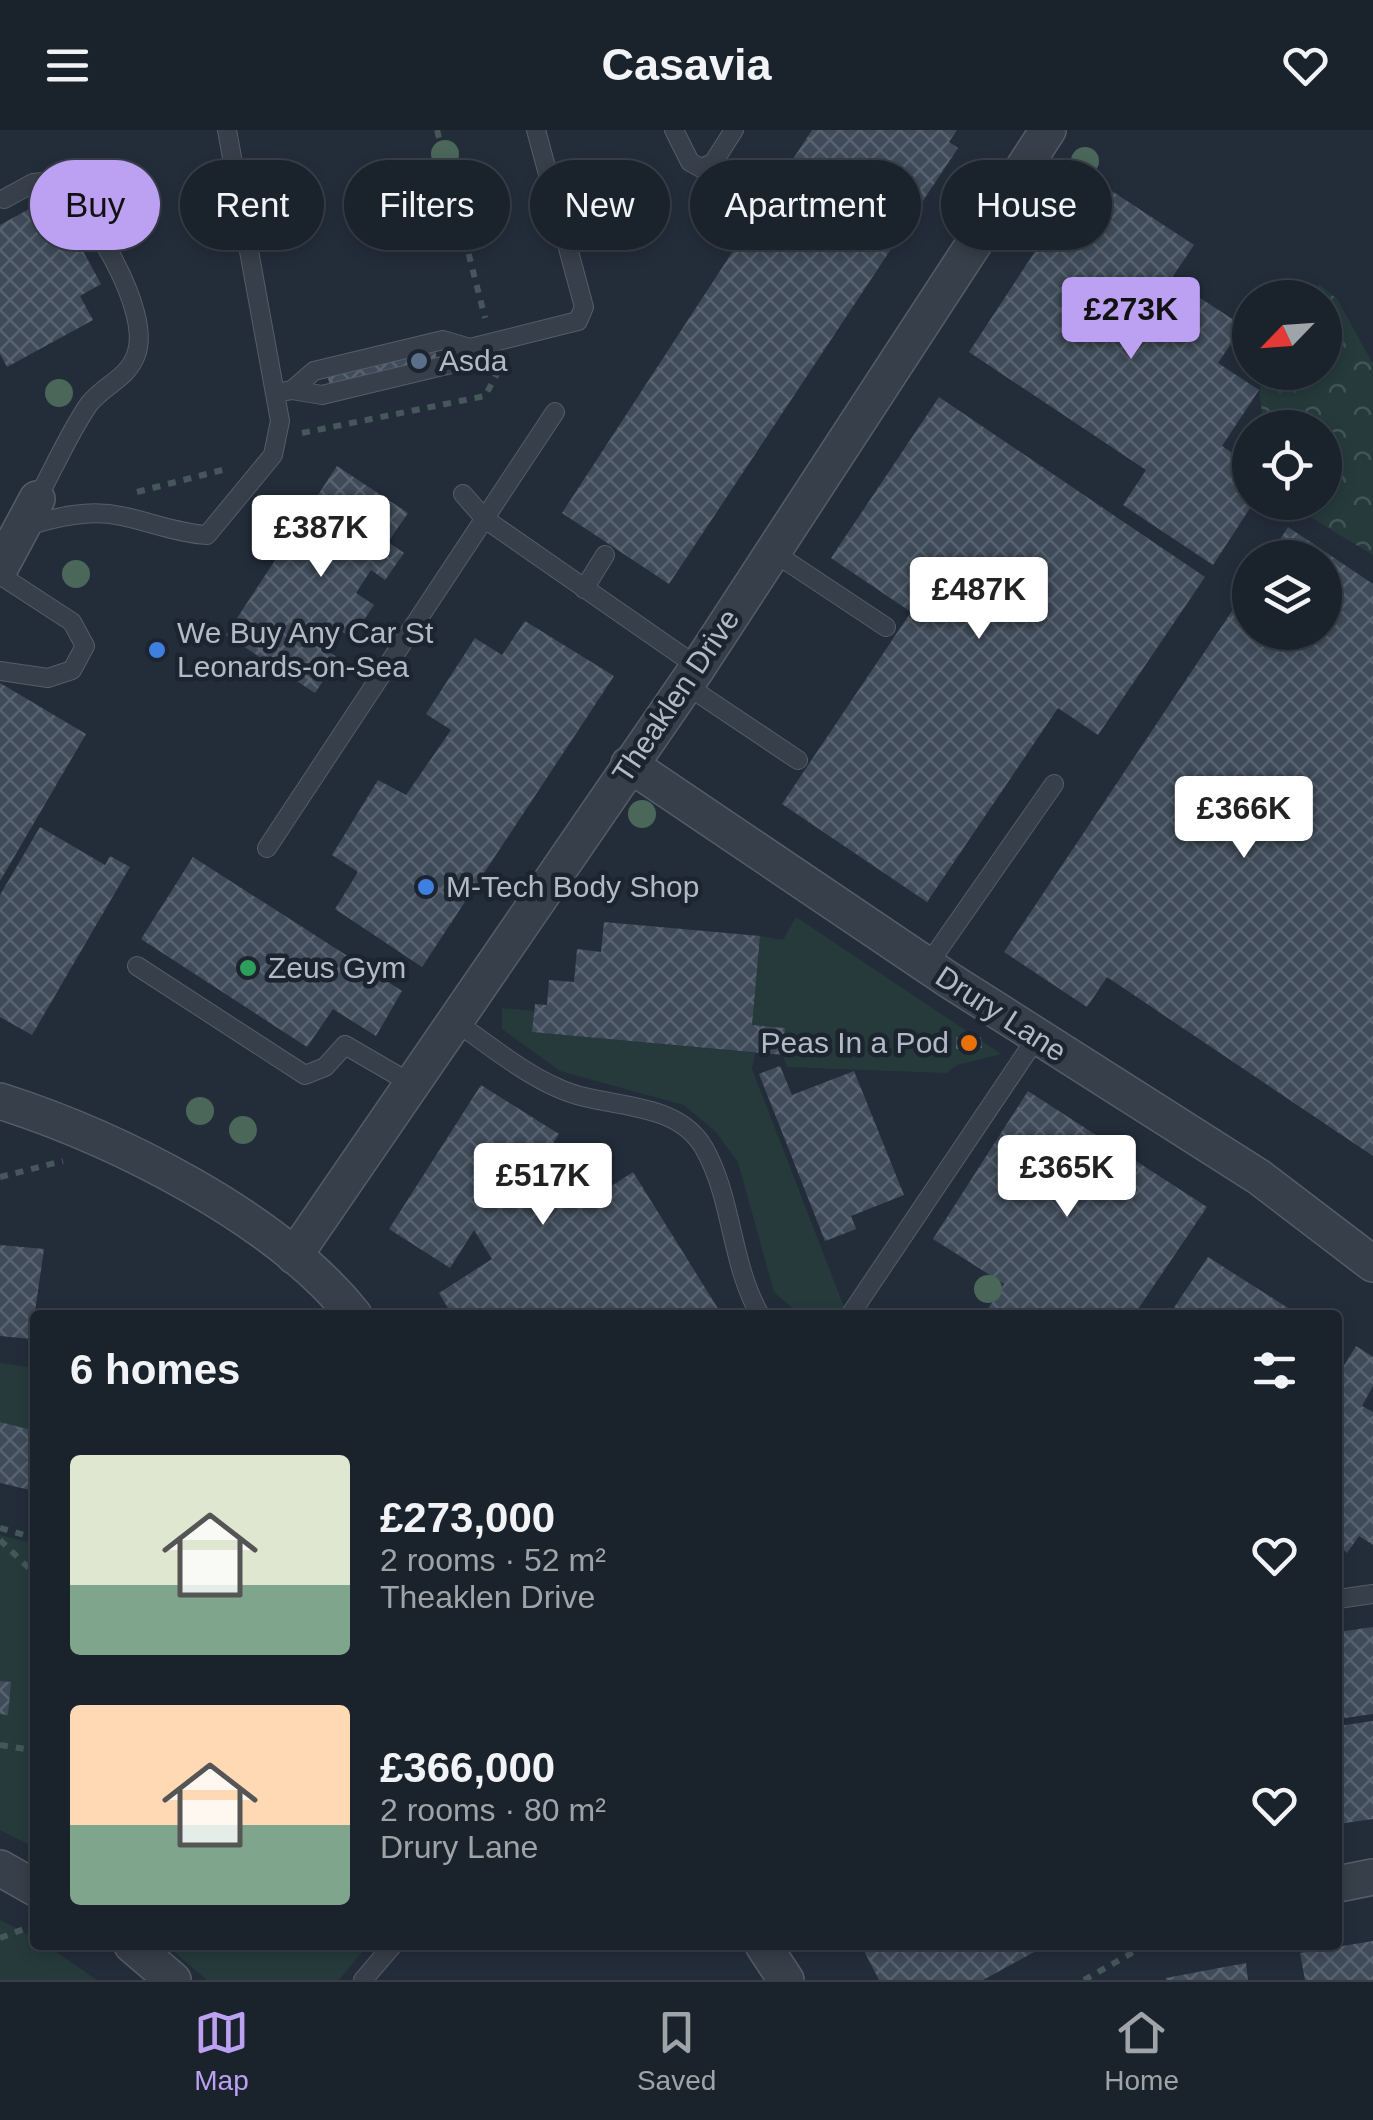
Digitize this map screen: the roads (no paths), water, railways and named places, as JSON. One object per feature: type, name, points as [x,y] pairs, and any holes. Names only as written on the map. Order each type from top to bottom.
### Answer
[{"type":"street","name":"Theaklen Drive","points":[[294,1256],[692,676],[1048,130]]},
{"type":"street","points":[[0,572],[30,513]]},
{"type":"street","name":"Drury Lane","points":[[629,764],[927,966],[1258,1178],[1373,1264]]},
{"type":"street","points":[[0,1101],[166,1169],[294,1256],[349,1310]]},
{"type":"street","points":[[0,1868],[30,1885]]},
{"type":"street","points":[[1342,1883],[1373,1877]]},
{"type":"street","points":[[138,1950],[174,1980]]},
{"type":"street","points":[[766,1950],[786,1980]]},
{"type":"lane","points":[[4,199],[33,183],[54,181],[74,196],[122,277],[137,326],[138,350],[129,372],[87,408],[30,513],[119,515],[176,533],[207,535],[272,455],[284,391],[227,130]]},
{"type":"lane","points":[[284,391],[322,395],[450,364],[470,348],[578,321],[584,307],[536,130]]},
{"type":"lane","points":[[674,130],[690,162],[701,168],[713,163],[734,130]]},
{"type":"lane","points":[[267,848],[555,412]]},
{"type":"lane","points":[[463,494],[485,519],[584,589],[798,760]]},
{"type":"lane","points":[[772,552],[886,628]]},
{"type":"lane","points":[[584,589],[605,555]]},
{"type":"lane","points":[[0,572],[72,622],[85,646],[72,670],[48,678],[0,671]]},
{"type":"lane","points":[[927,966],[1054,784]]},
{"type":"lane","points":[[137,966],[305,1075],[325,1067],[345,1046],[412,1084]]},
{"type":"lane","points":[[454,1021],[558,1088],[648,1109],[686,1126],[703,1145],[718,1178],[742,1284],[757,1310]]},
{"type":"lane","points":[[853,1310],[1037,1037]]},
{"type":"lane","points":[[1342,1598],[1373,1594]]},
{"type":"lane","points":[[363,1980],[389,1950]]},
{"type":"place","name":"Asda","points":[[419,361]]},
{"type":"place","name":"We Buy Any Car St Leonards-on-Sea","points":[[157,650]]},
{"type":"place","name":"M-Tech Body Shop","points":[[426,887]]},
{"type":"place","name":"Zeus Gym","points":[[248,968]]},
{"type":"place","name":"Peas In a Pod","points":[[969,1043]]}]
